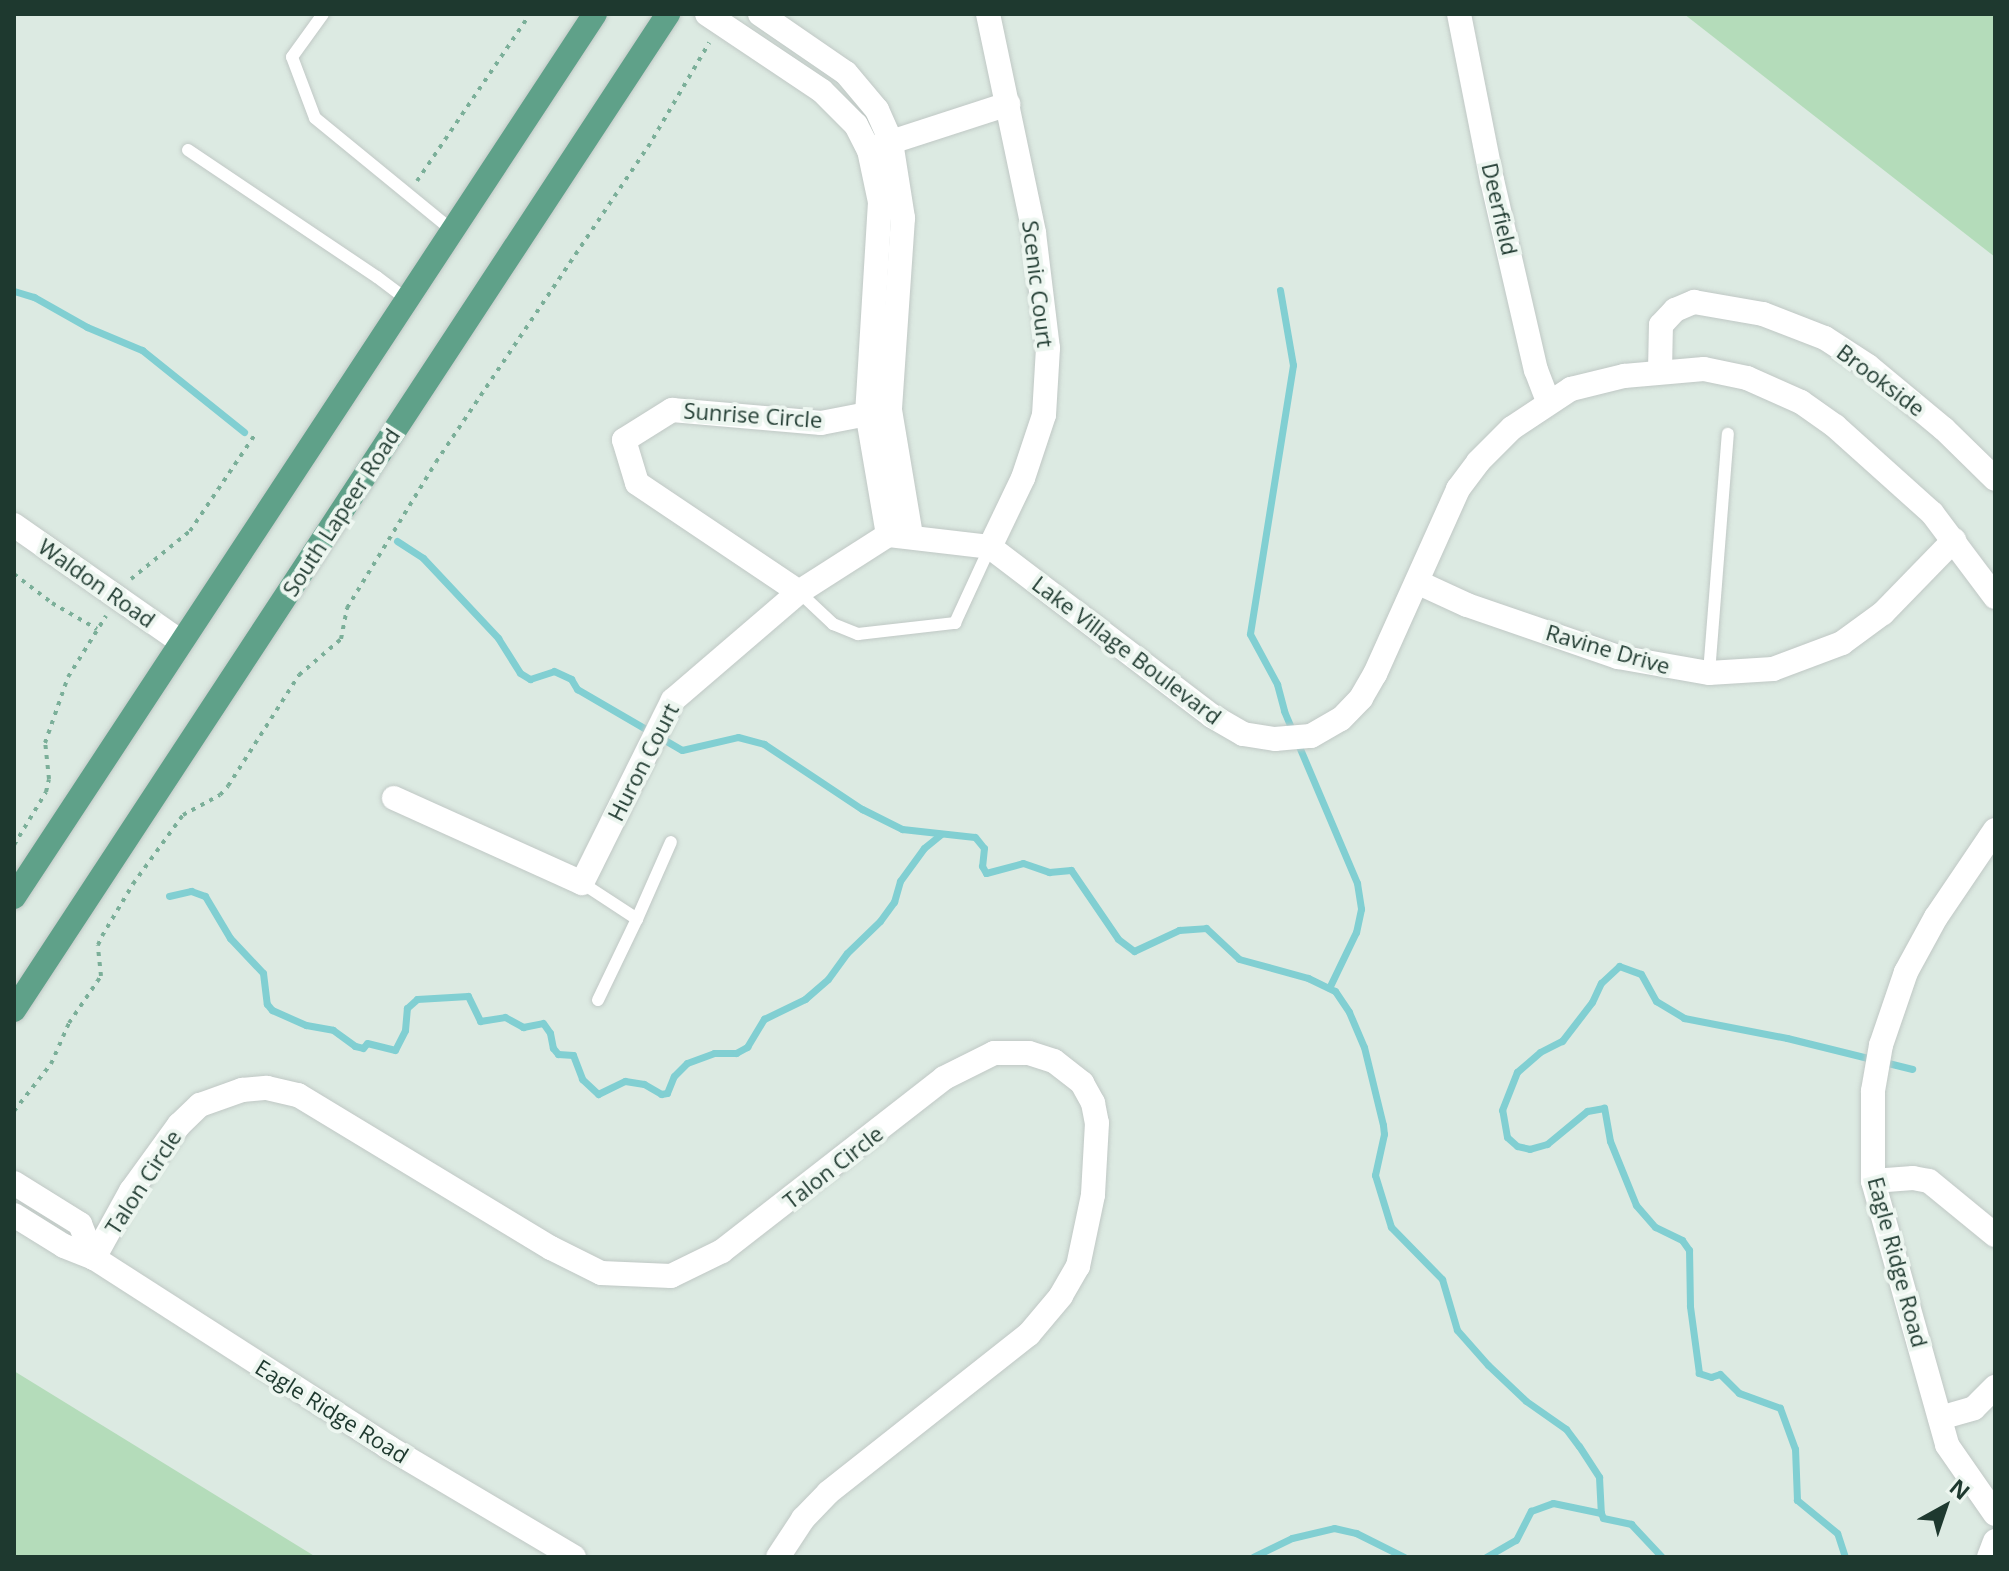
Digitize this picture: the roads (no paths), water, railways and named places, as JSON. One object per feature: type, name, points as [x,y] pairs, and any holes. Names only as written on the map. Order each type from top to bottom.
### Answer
[{"type":"main road","points":[[14,897],[595,14]]},
{"type":"main road","name":"South Lapeer Road","points":[[14,1010],[668,14]]},
{"type":"street","points":[[760,14],[846,73],[877,110],[880,146],[878,411],[900,535]]},
{"type":"street","name":"Scenic Court","points":[[988,14],[1034,233],[1048,348],[1044,415],[1023,478],[990,547]]},
{"type":"street","name":"Deerfield","points":[[1459,14],[1492,180],[1536,370],[1548,401]]},
{"type":"street","points":[[711,22],[822,91],[880,146]]},
{"type":"street","points":[[880,146],[1008,104]]},
{"type":"street","name":"Brookside","points":[[1660,371],[1661,325],[1675,310],[1694,302],[1763,314],[1825,338],[1868,366],[1944,429],[1995,479]]},
{"type":"street","points":[[1548,401],[1571,389],[1660,371],[1704,369],[1747,378],[1801,402],[1876,460],[1954,540],[1995,597]]},
{"type":"street","name":"Lake Village Boulevard","points":[[900,535],[990,547],[1212,716],[1243,734],[1275,739],[1311,736],[1341,719],[1361,698],[1458,489],[1478,462],[1512,428],[1548,401]]},
{"type":"street","name":"Sunrise Circle","points":[[799,592],[637,483],[624,440],[672,410],[821,423],[878,411]]},
{"type":"street","name":"Waldon Road","points":[[14,525],[181,642]]},
{"type":"street","name":"Huron Court","points":[[582,883],[673,700],[799,592],[900,535]]},
{"type":"street","name":"Ravine Drive","points":[[1417,582],[1467,605],[1618,657],[1709,673],[1773,669],[1842,643],[1883,613],[1954,540]]},
{"type":"street","points":[[394,798],[582,883]]},
{"type":"street","name":"Eagle Ridge Road","points":[[1995,830],[1936,917],[1906,972],[1881,1045],[1873,1091],[1873,1181],[1947,1445],[1995,1514]]},
{"type":"street","name":"Talon Circle","points":[[94,1258],[131,1191],[179,1125],[200,1105],[242,1090],[267,1088],[298,1095],[551,1248],[601,1273],[671,1276],[722,1251],[944,1078],[994,1053],[1029,1053],[1054,1061],[1082,1083],[1093,1103],[1097,1123],[1093,1195],[1078,1266],[1061,1296],[1029,1334],[828,1493],[803,1519],[778,1557]]},
{"type":"street","points":[[1873,1181],[1913,1178],[1929,1181],[1995,1235]]},
{"type":"street","points":[[14,1183],[80,1224],[94,1258]]},
{"type":"street","name":"Eagle Ridge Road","points":[[14,1215],[64,1246],[94,1258],[388,1447],[574,1557]]},
{"type":"street","points":[[1940,1418],[1974,1408],[1995,1387]]},
{"type":"street","points":[[1989,1557],[1995,1541]]},
{"type":"lane","points":[[323,14],[292,57],[315,118],[453,231]]},
{"type":"lane","points":[[188,150],[407,300]]},
{"type":"lane","points":[[1709,673],[1728,434]]},
{"type":"lane","points":[[799,592],[833,624],[858,634],[955,623],[990,547]]},
{"type":"lane","points":[[598,1000],[671,842]]},
{"type":"lane","points":[[582,883],[637,919]]},
{"type":"waterway","points":[[1280,290],[1293,365],[1250,634],[1277,684],[1284,711],[1357,883],[1361,909],[1356,932],[1329,988]]},
{"type":"waterway","points":[[14,291],[34,297],[87,327],[142,350],[244,432]]},
{"type":"waterway","points":[[397,541],[423,558],[498,638],[520,673],[530,679],[554,671],[571,679],[577,689],[682,750],[738,737],[764,744],[862,809],[902,829],[975,837],[984,848],[982,866],[986,873],[1023,863],[1049,872],[1071,870],[1118,939],[1134,951],[1179,930],[1206,928],[1239,959],[1308,978],[1335,991],[1349,1012],[1364,1047],[1383,1125],[1384,1134],[1375,1175],[1391,1227],[1442,1279],[1457,1330],[1488,1365],[1526,1401],[1566,1429],[1579,1446],[1599,1477],[1601,1513]]},
{"type":"waterway","points":[[169,896],[191,891],[205,896],[230,938],[263,973],[267,1004],[272,1010],[306,1025],[333,1030],[355,1046],[363,1048],[367,1043],[395,1050],[405,1030],[407,1008],[417,999],[468,996],[480,1021],[505,1017],[523,1027],[543,1023],[550,1033],[553,1048],[558,1054],[573,1055],[582,1079],[598,1094],[625,1081],[644,1084],[661,1094],[667,1093],[674,1076],[687,1063],[714,1053],[736,1053],[747,1047],[764,1019],[805,999],[828,979],[847,953],[880,921],[894,902],[900,881],[924,848],[941,834]]},
{"type":"waterway","points":[[1845,1557],[1837,1533],[1797,1500],[1795,1449],[1780,1408],[1739,1393],[1720,1374],[1711,1377],[1699,1373],[1690,1306],[1689,1250],[1682,1240],[1655,1227],[1636,1205],[1610,1141],[1604,1108],[1587,1111],[1547,1144],[1530,1149],[1517,1146],[1507,1137],[1502,1110],[1517,1072],[1540,1052],[1562,1041],[1592,1002],[1601,983],[1619,966],[1641,974],[1656,1001],[1684,1018],[1787,1038],[1912,1069]]},
{"type":"waterway","points":[[1486,1557],[1516,1540],[1531,1511],[1553,1503],[1601,1513],[1603,1518],[1631,1524],[1662,1557]]},
{"type":"waterway","points":[[1253,1557],[1292,1538],[1334,1528],[1356,1533],[1404,1557]]}]
